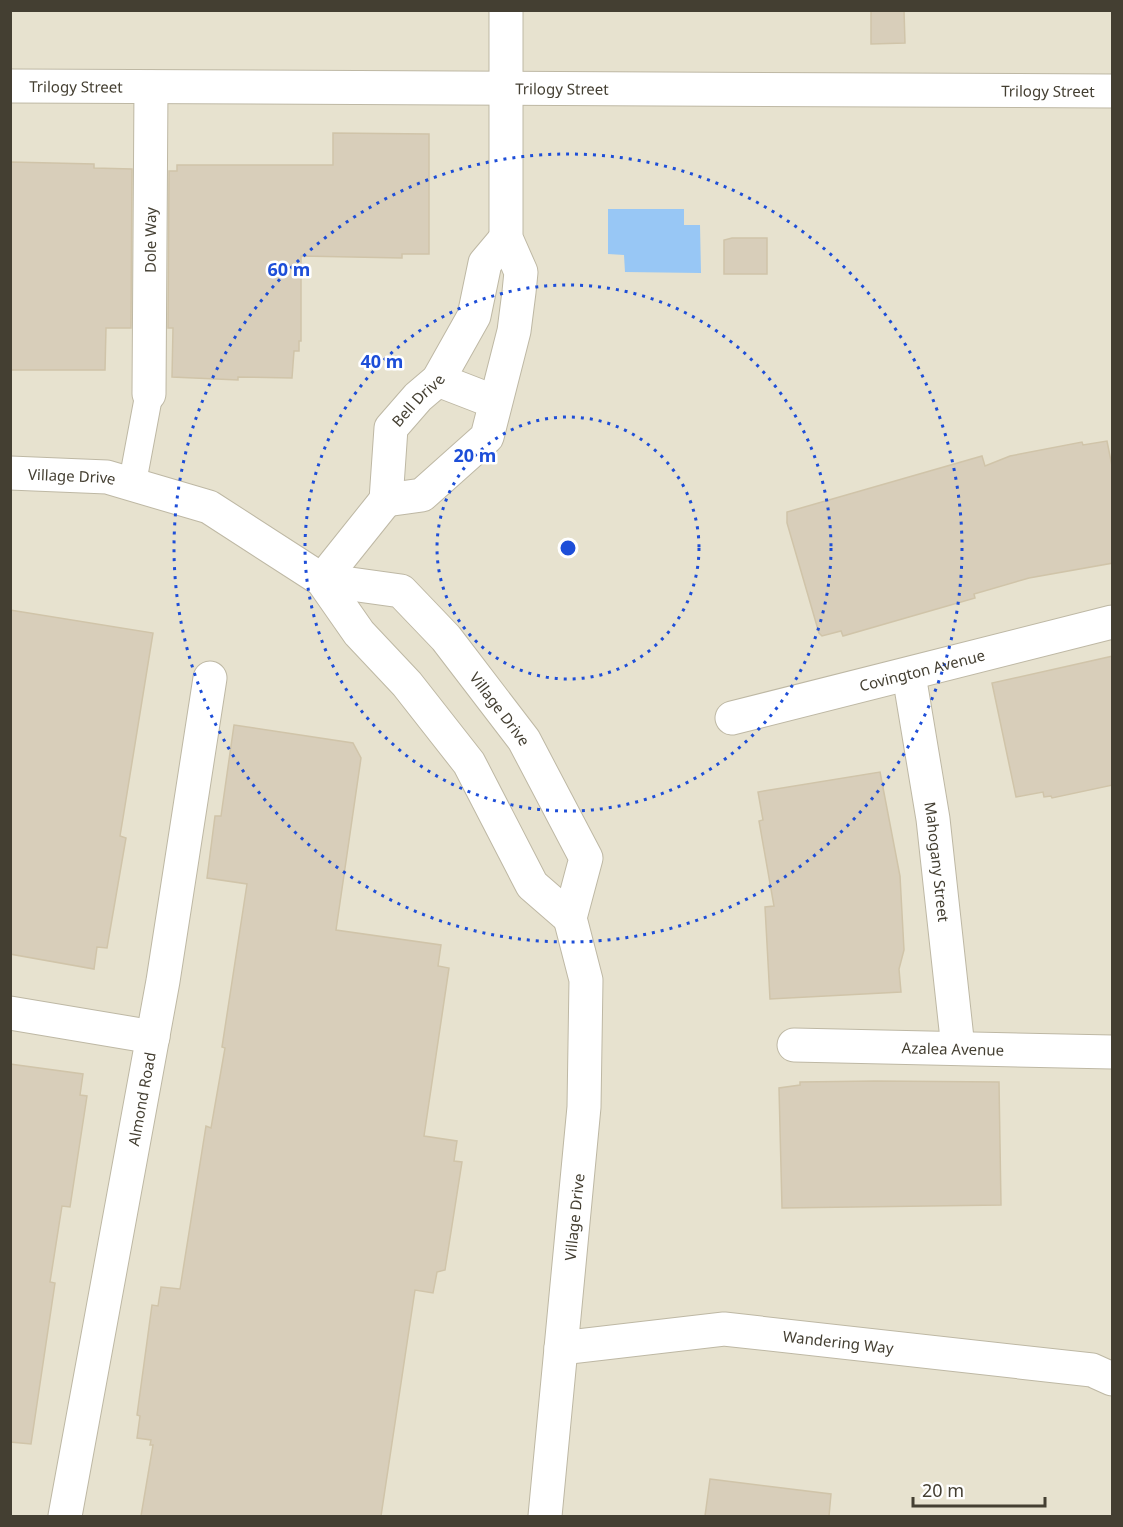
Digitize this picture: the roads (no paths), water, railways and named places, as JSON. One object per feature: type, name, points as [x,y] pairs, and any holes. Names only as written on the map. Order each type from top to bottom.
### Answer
[{"type":"street","points":[[322,579],[386,500],[422,495],[487,437],[514,331],[520,272],[506,238],[506,10]]},
{"type":"street","name":"Trilogy Street","points":[[10,86],[1113,91]]},
{"type":"street","name":"Dole Way","points":[[149,394],[151,87]]},
{"type":"street","name":"Bell Drive","points":[[386,500],[391,428],[418,397],[438,380],[474,316],[485,263],[506,238]]},
{"type":"street","points":[[438,380],[495,402]]},
{"type":"street","name":"Village Drive","points":[[10,473],[106,477],[209,507],[322,579],[359,633],[407,684],[469,763],[532,885],[570,918]]},
{"type":"street","name":"Village Drive","points":[[322,579],[401,591],[446,638],[524,740],[586,858],[570,918],[586,980],[584,1107],[545,1516]]},
{"type":"street","name":"Covington Avenue","points":[[732,718],[1113,622]]},
{"type":"street","name":"Mahogany Street","points":[[909,675],[933,819],[958,1048]]},
{"type":"street","name":"Almond Road","points":[[65,1516],[153,1037],[210,678]]},
{"type":"street","points":[[10,1013],[153,1037]]},
{"type":"street","name":"Azalea Avenue","points":[[794,1045],[1113,1052]]},
{"type":"street","name":"Wandering Way","points":[[561,1348],[724,1329],[1092,1370],[1113,1379]]},
{"type":"lane","points":[[132,485],[149,394]]},
{"type":"water","points":[[608,209],[684,209],[684,225],[700,225],[701,273],[625,272],[624,255],[608,254]]}]
